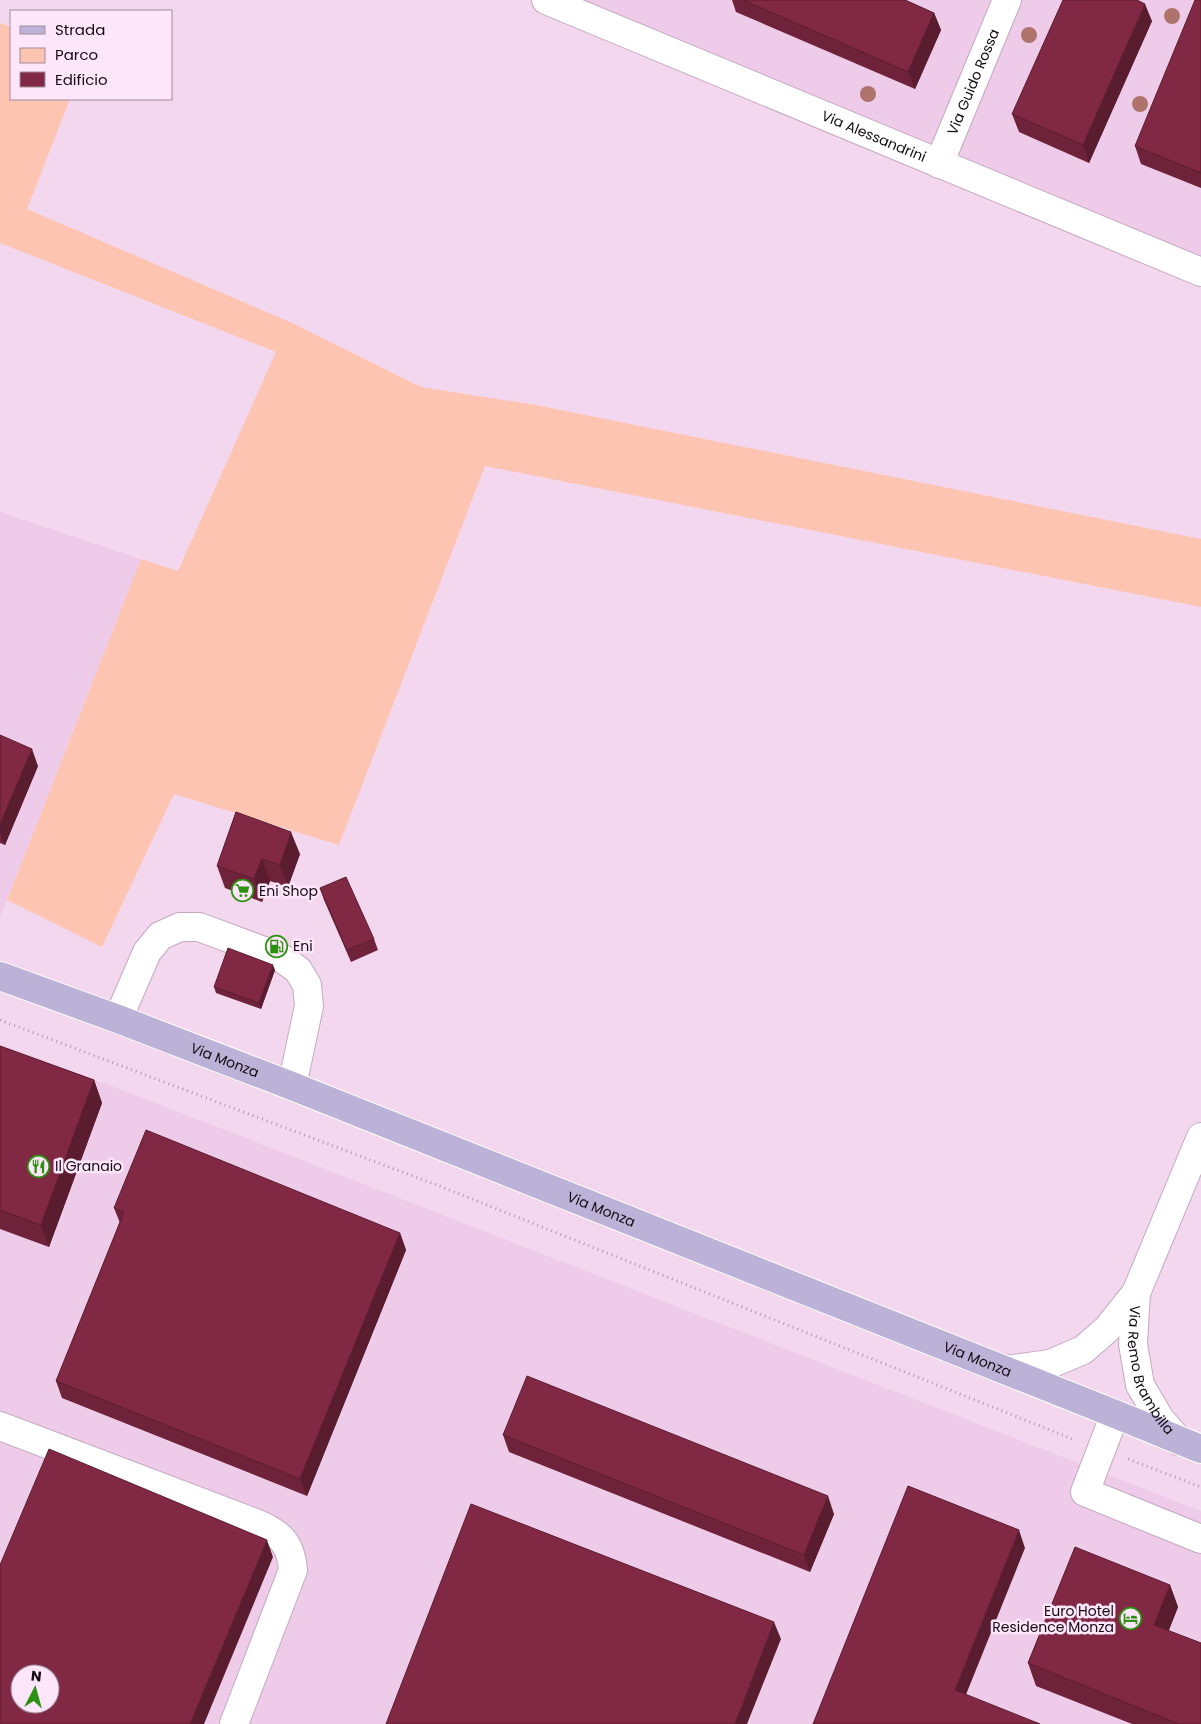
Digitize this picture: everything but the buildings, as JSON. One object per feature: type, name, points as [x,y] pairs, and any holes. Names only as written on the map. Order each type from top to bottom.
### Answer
[{"type":"main road","name":"Via Monza","points":[[0,976],[292,1086],[1190,1445]]},
{"type":"street","name":"Via Alessandrini","points":[[546,0],[1201,272]]},
{"type":"street","name":"Via Guido Rossa","points":[[939,164],[1007,0]]},
{"type":"street","points":[[118,1019],[147,952],[160,936],[180,927],[199,928],[280,957],[298,970],[307,985],[309,1006],[292,1086]]},
{"type":"street","name":"Via Remo Brambilla","points":[[1005,1370],[1050,1364],[1083,1350],[1107,1329],[1136,1293],[1201,1137]]},
{"type":"street","name":"Via Remo Brambilla","points":[[1136,1293],[1133,1344],[1140,1386],[1160,1419],[1190,1445]]},
{"type":"street","points":[[1116,1414],[1085,1492],[1201,1539]]},
{"type":"street","points":[[0,1426],[258,1524],[270,1529],[281,1537],[287,1545],[292,1558],[293,1570],[234,1724]]},
{"type":"path","points":[[0,1020],[442,1187],[1102,1450],[1134,1460],[1201,1487]]},
{"type":"shaded area","points":[[552,0],[1201,0],[1201,261]]},
{"type":"shaded area","points":[[0,512],[141,559],[0,917]]},
{"type":"shaded area","points":[[0,1044],[1201,1511],[1201,1724],[0,1724]]},
{"type":"green space","points":[[0,23],[10,27],[10,100],[70,100],[27,209],[292,323],[421,387],[536,405],[1201,539],[1201,607],[485,466],[339,845],[174,794],[102,947],[7,900],[141,559],[178,571],[276,352],[0,243]]},
{"type":"place","name":"Eni Shop","points":[[243,891]]},
{"type":"place","name":"Eni","points":[[277,946]]},
{"type":"place","name":"Il Granaio","points":[[39,1166]]},
{"type":"place","name":"Euro Hotel Residence Monza","points":[[1130,1619]]}]
